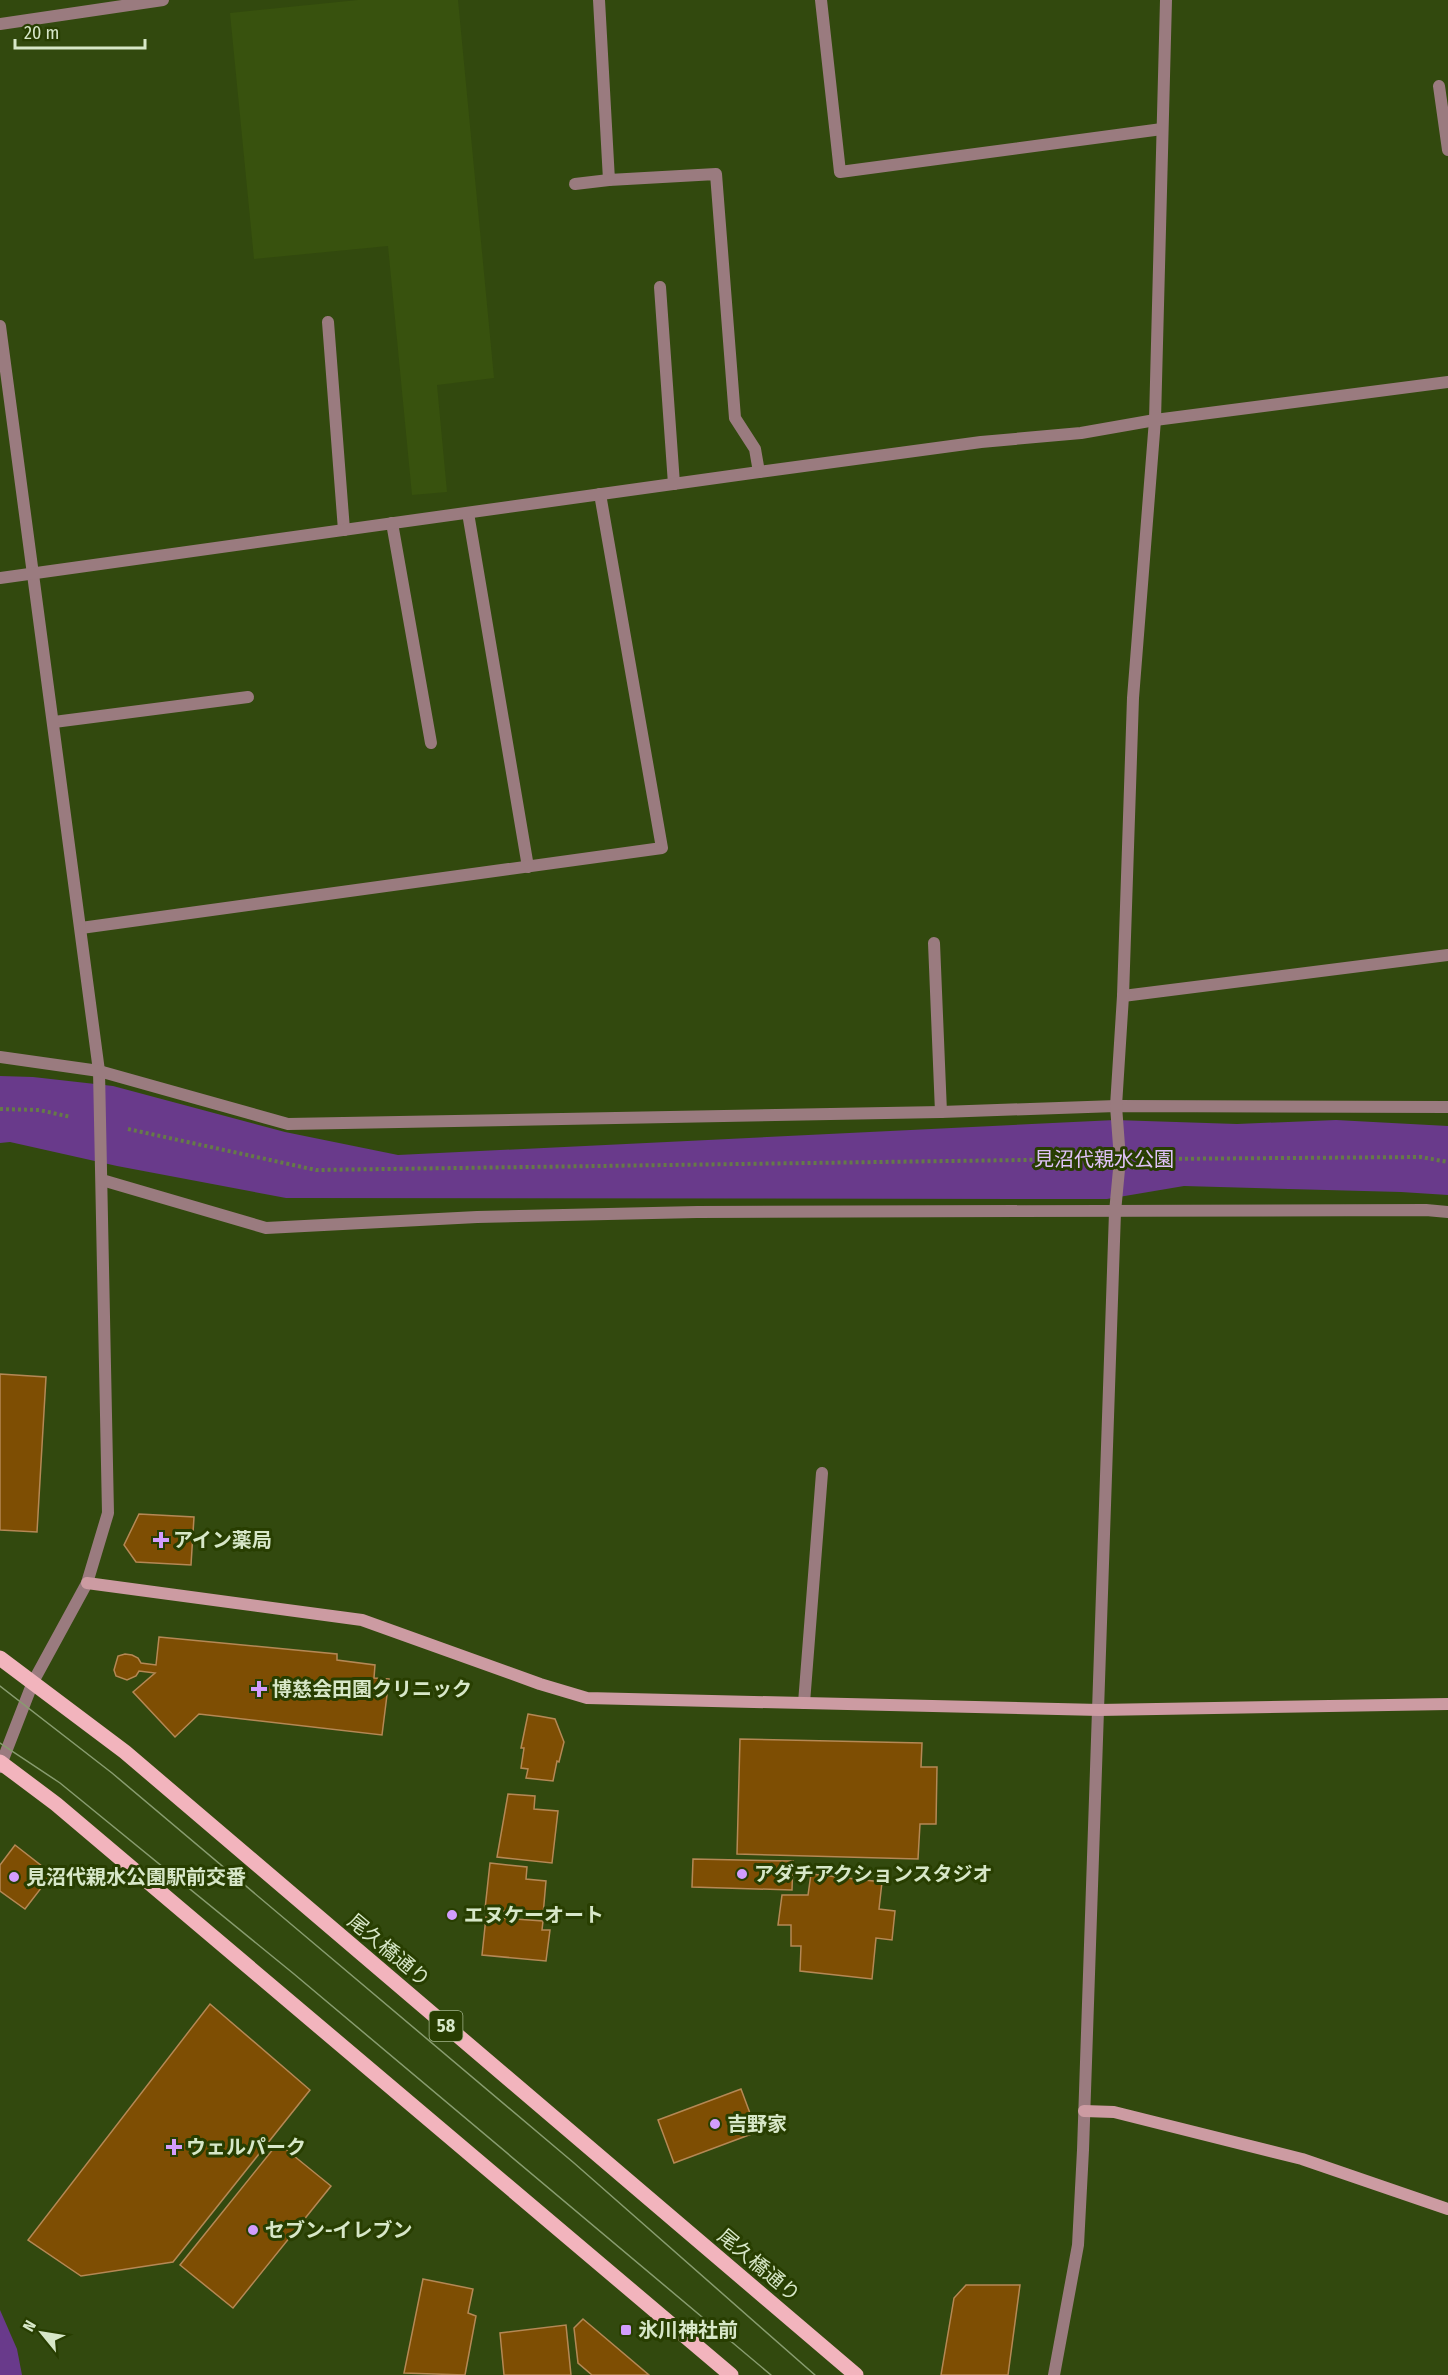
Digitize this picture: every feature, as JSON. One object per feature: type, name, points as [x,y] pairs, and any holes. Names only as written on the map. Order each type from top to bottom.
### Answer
[{"type":"main road","name":"尾久橋通り","points":[[0,1658],[124,1752],[856,2375]]},
{"type":"main road","points":[[1,1764],[56,1804],[731,2375]]},
{"type":"street","points":[[0,24],[163,0]]},
{"type":"street","points":[[599,0],[609,180]]},
{"type":"street","points":[[820,0],[840,172],[1162,129]]},
{"type":"street","points":[[1054,2375],[1078,2245],[1099,1710],[1114,1212],[1120,1159],[1116,1106],[1123,996],[1133,698],[1155,420],[1166,0]]},
{"type":"street","points":[[1439,86],[1448,150]]},
{"type":"street","points":[[575,184],[717,174],[735,418],[755,449],[759,472]]},
{"type":"street","points":[[660,287],[674,484]]},
{"type":"street","points":[[328,322],[344,530]]},
{"type":"street","points":[[0,326],[99,1071],[108,1513],[87,1583],[33,1682],[1,1764]]},
{"type":"street","points":[[0,578],[759,472],[981,442],[1081,433],[1155,420],[1448,382]]},
{"type":"street","points":[[81,928],[662,848],[600,494]]},
{"type":"street","points":[[468,513],[528,867]]},
{"type":"street","points":[[392,523],[431,742]]},
{"type":"street","points":[[54,722],[248,697]]},
{"type":"street","points":[[934,943],[941,1112]]},
{"type":"street","points":[[1123,996],[1448,955]]},
{"type":"street","points":[[0,1057],[99,1071],[288,1124],[941,1112],[1116,1106],[1448,1107]]},
{"type":"street","points":[[102,1180],[266,1228],[477,1217],[697,1212],[1426,1210],[1448,1212]]},
{"type":"street","points":[[804,1703],[822,1473]]},
{"type":"street","points":[[87,1583],[362,1620],[540,1684],[587,1698],[1099,1710],[1448,1704]]},
{"type":"street","points":[[1084,2111],[1114,2112],[1302,2158],[1448,2210]]},
{"type":"path","points":[[0,1109],[39,1110],[316,1170],[1120,1159],[1421,1158],[1448,1162]]},
{"type":"shaded area","points":[[358,0],[458,0],[494,378],[437,385],[447,492],[412,495],[388,246],[254,259],[230,13]]},
{"type":"green space","name":"見沼代親水公園","points":[[0,1076],[33,1077],[113,1086],[285,1132],[398,1155],[1115,1120],[1237,1124],[1336,1120],[1448,1126],[1448,1195],[1184,1186],[1107,1199],[286,1198],[117,1166],[10,1142],[0,1143]]},
{"type":"green space","points":[[0,2310],[17,2349],[22,2375],[0,2375]]},
{"type":"building","points":[[0,1374],[46,1377],[37,1532],[0,1530]]},
{"type":"building","points":[[139,1514],[194,1517],[191,1565],[136,1562],[124,1545]]},
{"type":"building","points":[[159,1637],[337,1654],[337,1660],[375,1665],[374,1678],[389,1679],[382,1735],[199,1714],[175,1737],[133,1692],[155,1673],[139,1671],[136,1676],[127,1680],[116,1676],[114,1670],[118,1656],[125,1654],[138,1658],[141,1663],[156,1665]]},
{"type":"building","points":[[528,1714],[555,1719],[564,1742],[553,1781],[526,1778],[528,1769],[521,1768],[524,1748],[521,1748]]},
{"type":"building","points":[[740,1739],[922,1743],[921,1767],[937,1767],[936,1824],[920,1824],[918,1859],[737,1854]]},
{"type":"building","points":[[508,1794],[535,1796],[534,1809],[558,1811],[552,1863],[497,1857]]},
{"type":"building","points":[[15,1845],[52,1874],[25,1909],[0,1891],[0,1865]]},
{"type":"building","name":"アダチアクションスタジオ","points":[[693,1859],[793,1861],[792,1890],[692,1887]]},
{"type":"building","points":[[490,1863],[527,1867],[526,1879],[546,1881],[543,1915],[485,1909]]},
{"type":"building","points":[[811,1874],[882,1882],[879,1909],[895,1911],[892,1940],[876,1938],[872,1979],[800,1971],[801,1946],[791,1946],[791,1925],[778,1925],[782,1895],[808,1895]]},
{"type":"building","points":[[486,1917],[543,1921],[542,1930],[550,1930],[546,1961],[482,1955]]},
{"type":"building","points":[[210,2004],[310,2090],[173,2262],[81,2276],[28,2240]]},
{"type":"building","points":[[741,2089],[757,2132],[674,2163],[658,2120]]},
{"type":"building","points":[[278,2143],[331,2186],[233,2308],[180,2265]]},
{"type":"building","points":[[423,2279],[473,2289],[468,2313],[476,2316],[465,2375],[404,2373]]},
{"type":"building","points":[[966,2285],[1020,2285],[1008,2375],[941,2375],[954,2298]]},
{"type":"building","points":[[583,2319],[649,2375],[592,2375],[578,2363],[574,2328]]},
{"type":"building","points":[[566,2325],[571,2375],[504,2375],[500,2333]]},
{"type":"tram line","points":[[0,1686],[112,1773],[574,2163],[815,2375]]},
{"type":"tram line","points":[[0,1743],[60,1783],[294,1974],[771,2375]]},
{"type":"place","name":"アイン薬局","points":[[161,1540]]},
{"type":"place","name":"博慈会田園クリニック","points":[[259,1689]]},
{"type":"place","name":"アダチアクションスタジオ","points":[[742,1874]]},
{"type":"place","name":"見沼代親水公園駅前交番","points":[[14,1877]]},
{"type":"place","name":"エヌケーオート","points":[[452,1915]]},
{"type":"place","name":"吉野家","points":[[715,2124]]},
{"type":"place","name":"ウェルパーク","points":[[174,2147]]},
{"type":"place","name":"セブン-イレブン","points":[[253,2230]]},
{"type":"place","name":"氷川神社前","points":[[626,2330]]}]
